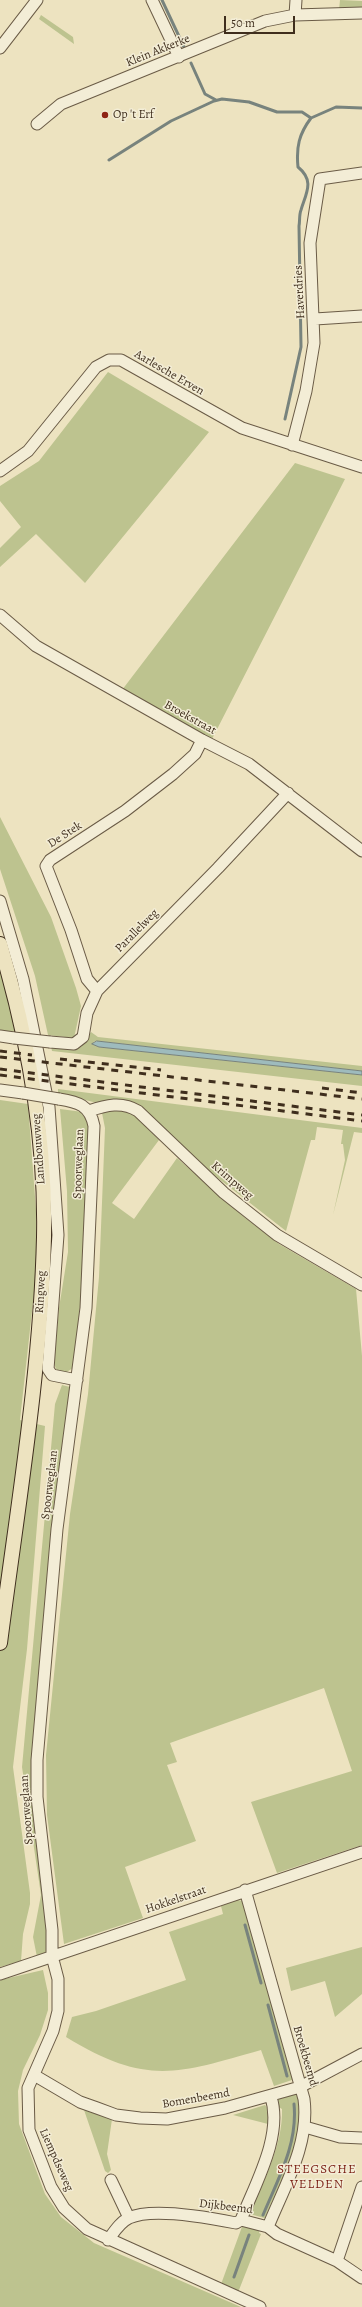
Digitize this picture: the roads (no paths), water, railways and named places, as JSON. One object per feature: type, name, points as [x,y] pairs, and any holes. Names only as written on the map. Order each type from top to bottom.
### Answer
[{"type":"main road","name":"Ringweg","points":[[0,944],[22,1027],[36,1105],[43,1185],[44,1237],[40,1320],[0,1643]]},
{"type":"street","points":[[0,48],[37,0]]},
{"type":"street","points":[[152,0],[179,57]]},
{"type":"street","points":[[295,15],[296,0]]},
{"type":"street","name":"Klein Akkerke","points":[[38,124],[61,104],[265,21],[295,15],[362,13]]},
{"type":"street","name":"Haverdries","points":[[292,445],[306,391],[314,343],[315,319],[310,243],[320,179],[362,173]]},
{"type":"street","points":[[315,319],[362,316]]},
{"type":"street","name":"Aarlesche Erven","points":[[0,471],[28,451],[96,367],[109,360],[121,360],[242,428],[362,467]]},
{"type":"street","name":"Broekstraat","points":[[0,615],[36,646],[202,740],[249,764],[362,852]]},
{"type":"street","name":"De Stek","points":[[97,991],[86,979],[71,930],[46,866],[50,860],[125,811],[173,774],[195,754],[202,740]]},
{"type":"street","name":"Parallelweg","points":[[0,1036],[74,1044],[83,1037],[87,1013],[97,991],[218,868],[288,793]]},
{"type":"street","name":"Landbouwweg","points":[[0,901],[23,979],[49,1107],[58,1235],[48,1369],[52,1375],[77,1380]]},
{"type":"street","points":[[0,1090],[78,1102],[89,1111]]},
{"type":"street","name":"Krimpweg","points":[[89,1111],[115,1105],[130,1106],[138,1111],[224,1193],[277,1235],[362,1286]]},
{"type":"street","name":"Spoorweglaan","points":[[52,1956],[52,1930],[37,1797],[37,1760],[57,1529],[86,1308],[94,1126],[89,1111]]},
{"type":"street","name":"Hokkelstraat","points":[[0,1974],[29,1966],[52,1956],[362,1852]]},
{"type":"street","name":"Broekbeemd","points":[[245,1890],[306,2114],[305,2127],[300,2145],[268,2227]]},
{"type":"street","name":"Liempdseweg","points":[[52,1956],[58,1979],[58,2011],[53,2031],[28,2088],[29,2130],[51,2187],[70,2213],[87,2229],[108,2240],[260,2307]]},
{"type":"street","name":"Bomenbeemd","points":[[34,2075],[80,2102],[116,2115],[167,2119],[225,2108],[271,2097],[300,2088],[362,2054]]},
{"type":"street","points":[[241,2220],[273,2138],[274,2106],[271,2097]]},
{"type":"street","points":[[305,2127],[340,2136],[362,2138]]},
{"type":"street","points":[[108,2240],[129,2218],[111,2180]]},
{"type":"street","points":[[337,2261],[362,2187]]},
{"type":"street","name":"Dijkbeemd","points":[[129,2218],[152,2213],[187,2215],[236,2223],[241,2220],[268,2227],[277,2234],[337,2261],[362,2278]]},
{"type":"water","points":[[97,1041],[362,1071],[362,1075],[99,1047],[92,1044]]},
{"type":"waterway","points":[[162,0],[184,47]]},
{"type":"waterway","points":[[191,63],[205,94],[216,100]]},
{"type":"waterway","points":[[109,160],[171,121],[214,101],[222,99],[249,102],[277,112],[302,112],[311,118],[336,107],[362,108]]},
{"type":"waterway","points":[[285,419],[301,347],[299,226],[300,212],[307,193],[308,182],[303,172],[298,167],[298,147],[301,135],[311,118]]},
{"type":"waterway","points":[[245,1925],[261,1983]]},
{"type":"waterway","points":[[268,2005],[287,2076]]},
{"type":"waterway","points":[[263,2215],[286,2161],[290,2147],[293,2133],[294,2104]]},
{"type":"waterway","points":[[234,2277],[249,2235]]},
{"type":"railway","points":[[0,1051],[32,1055]]},
{"type":"railway","points":[[0,1057],[362,1099]]},
{"type":"railway","points":[[60,1059],[161,1070]]},
{"type":"railway","points":[[0,1069],[362,1115]]},
{"type":"railway","points":[[0,1075],[362,1121]]},
{"type":"railway","points":[[322,1088],[362,1093]]},
{"type":"place","name":"Op 't Erf","points":[[105,115]]},
{"type":"district","name":"STEEGSCHE VELDEN","points":[[317,2178]]}]
